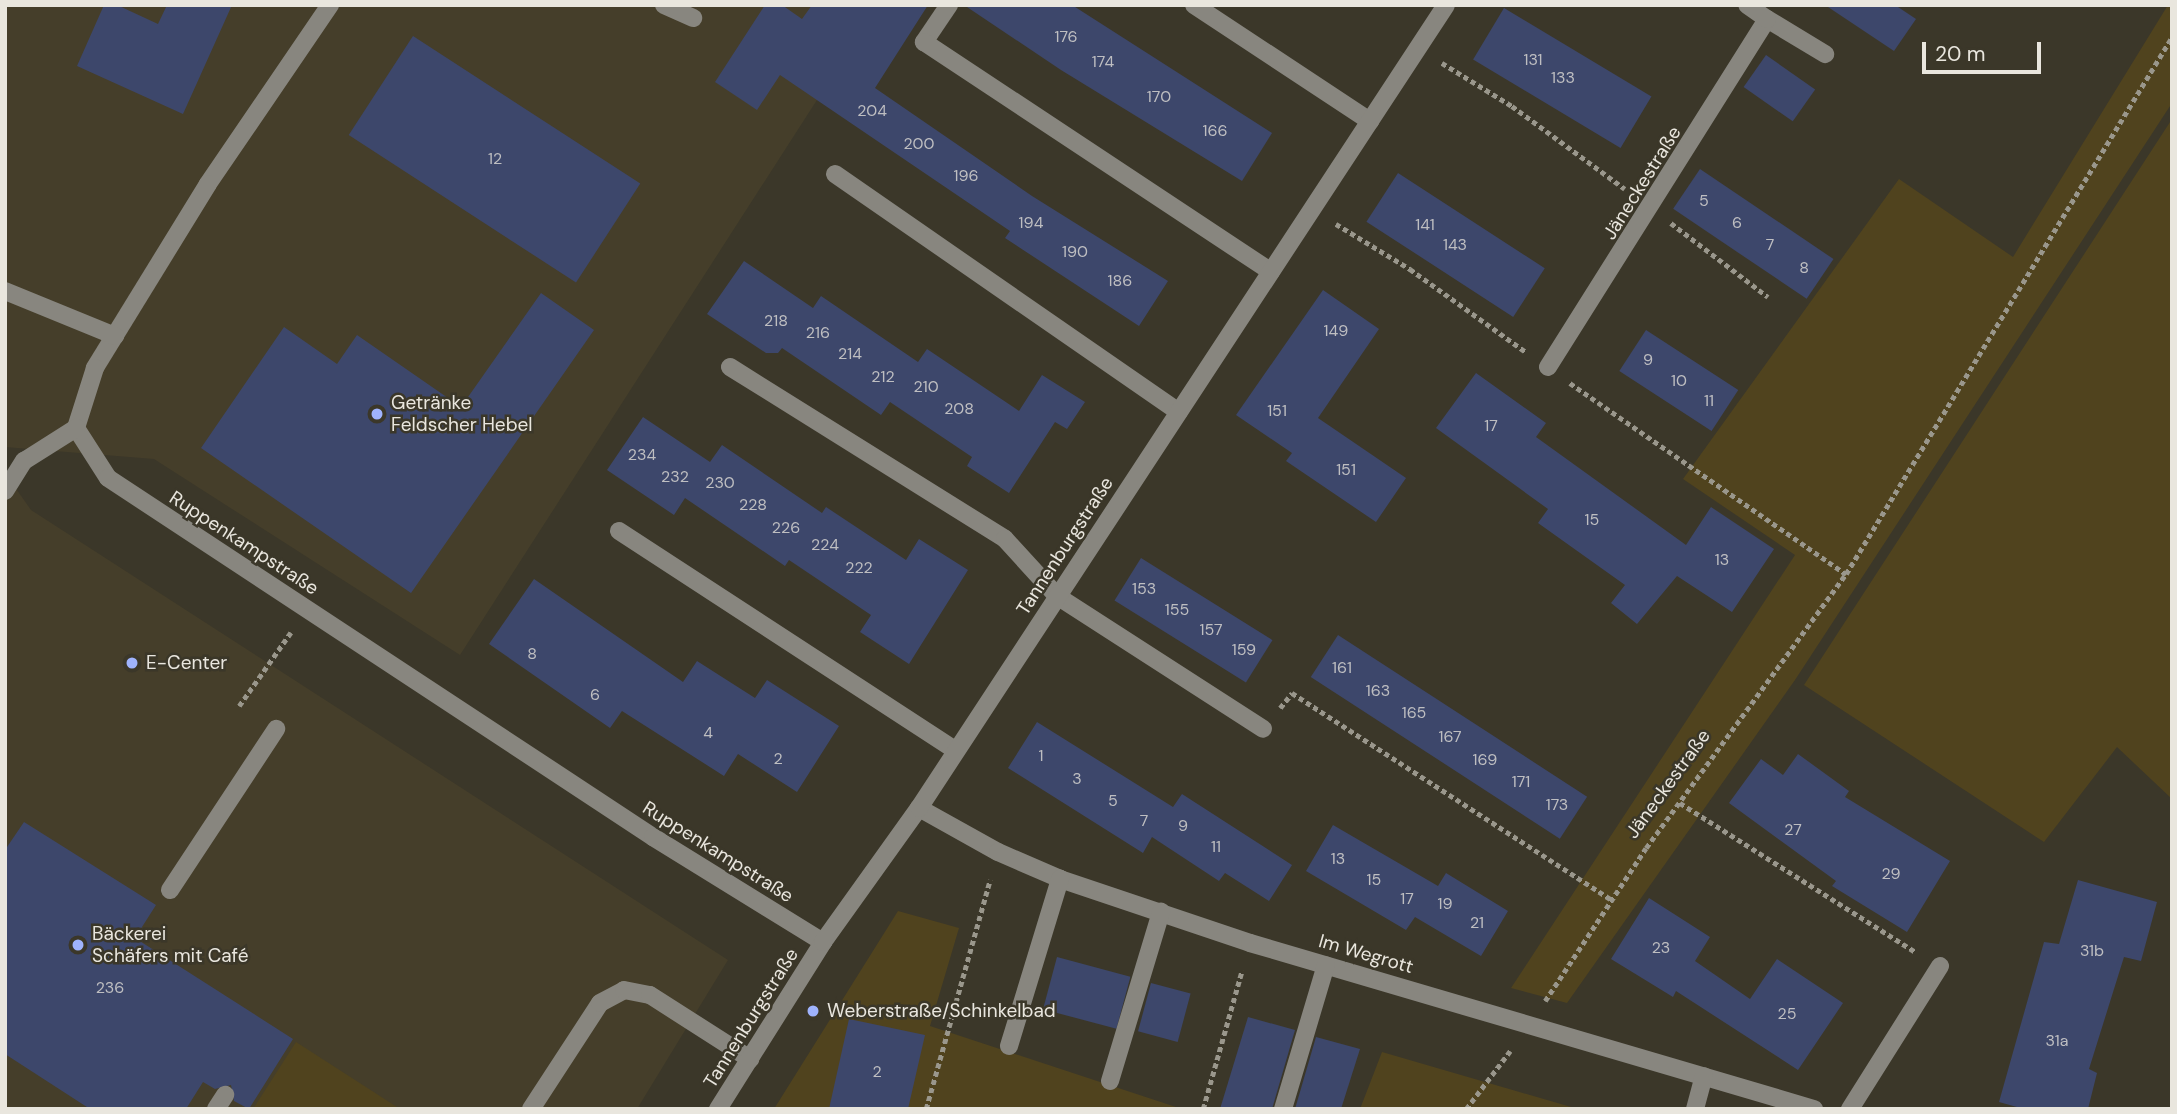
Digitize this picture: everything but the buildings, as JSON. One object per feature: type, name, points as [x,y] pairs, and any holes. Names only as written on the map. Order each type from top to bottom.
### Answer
[{"type":"street","points":[[5,491],[24,461],[76,428],[95,369],[208,184],[330,5]]},
{"type":"street","points":[[664,5],[693,18]]},
{"type":"street","points":[[949,5],[924,42],[1271,272]]},
{"type":"street","points":[[1194,5],[1370,121]]},
{"type":"street","name":"Tannenburgstraße","points":[[718,1109],[823,942],[919,807],[1446,5]]},
{"type":"street","points":[[1747,5],[1825,54]]},
{"type":"street","name":"Jäneckestraße","points":[[1548,367],[1651,208],[1767,19]]},
{"type":"street","points":[[835,174],[1179,412]]},
{"type":"street","points":[[5,290],[115,336]]},
{"type":"street","points":[[730,367],[1005,539],[1057,596],[1263,729]]},
{"type":"street","name":"Ruppenkampstraße","points":[[76,428],[108,478],[653,837],[823,942]]},
{"type":"street","points":[[619,531],[956,751]]},
{"type":"street","points":[[170,890],[276,729]]},
{"type":"street","name":"Im Wegrott","points":[[919,807],[998,852],[1060,879],[1250,943],[1530,1023],[1814,1109]]},
{"type":"street","points":[[1009,1046],[1060,879]]},
{"type":"street","points":[[1110,1081],[1161,912]]},
{"type":"street","points":[[1283,1109],[1326,965]]},
{"type":"street","points":[[1850,1109],[1940,966]]},
{"type":"street","points":[[531,1109],[600,1003],[624,990],[650,995],[750,1059]]},
{"type":"street","points":[[1695,1109],[1704,1076]]},
{"type":"path","name":"Jäneckestraße","points":[[1466,1109],[1530,1023],[1611,899],[1846,574],[1938,428],[2172,37]]},
{"type":"path","points":[[1418,48],[1511,106],[1768,297]]},
{"type":"path","points":[[1312,209],[1410,269],[1846,574]]},
{"type":"path","points":[[239,706],[307,610]]},
{"type":"path","points":[[1263,729],[1292,693],[1611,899]]},
{"type":"path","points":[[1680,803],[1940,966]]},
{"type":"path","points":[[926,1109],[998,852]]},
{"type":"path","points":[[1203,1109],[1250,943]]},
{"type":"shaded area","points":[[5,5],[878,5],[460,655],[154,459],[5,447]]},
{"type":"shaded area","points":[[2168,5],[2172,5],[2172,103],[1795,680],[1567,1003],[1511,988],[1795,555],[1683,479],[1899,179],[2013,257]]},
{"type":"shaded area","points":[[2172,119],[2172,799],[2117,747],[2044,842],[1804,685]]},
{"type":"shaded area","name":"E-Center","points":[[5,473],[31,510],[728,960],[637,1109],[5,1109]]},
{"type":"shaded area","points":[[898,911],[959,928],[930,1026],[1182,1109],[774,1109]]},
{"type":"shaded area","points":[[296,1042],[400,1109],[253,1109]]},
{"type":"shaded area","points":[[1382,1052],[1516,1091],[1578,1109],[1360,1109]]},
{"type":"place","name":"Getränke Feldscher Hebel","points":[[377,414]]},
{"type":"place","name":"E-Center","points":[[132,663]]},
{"type":"place","name":"Bäckerei Schäfers mit Café","points":[[78,945]]},
{"type":"place","name":"Weberstraße/Schinkelbad","points":[[813,1011]]}]
